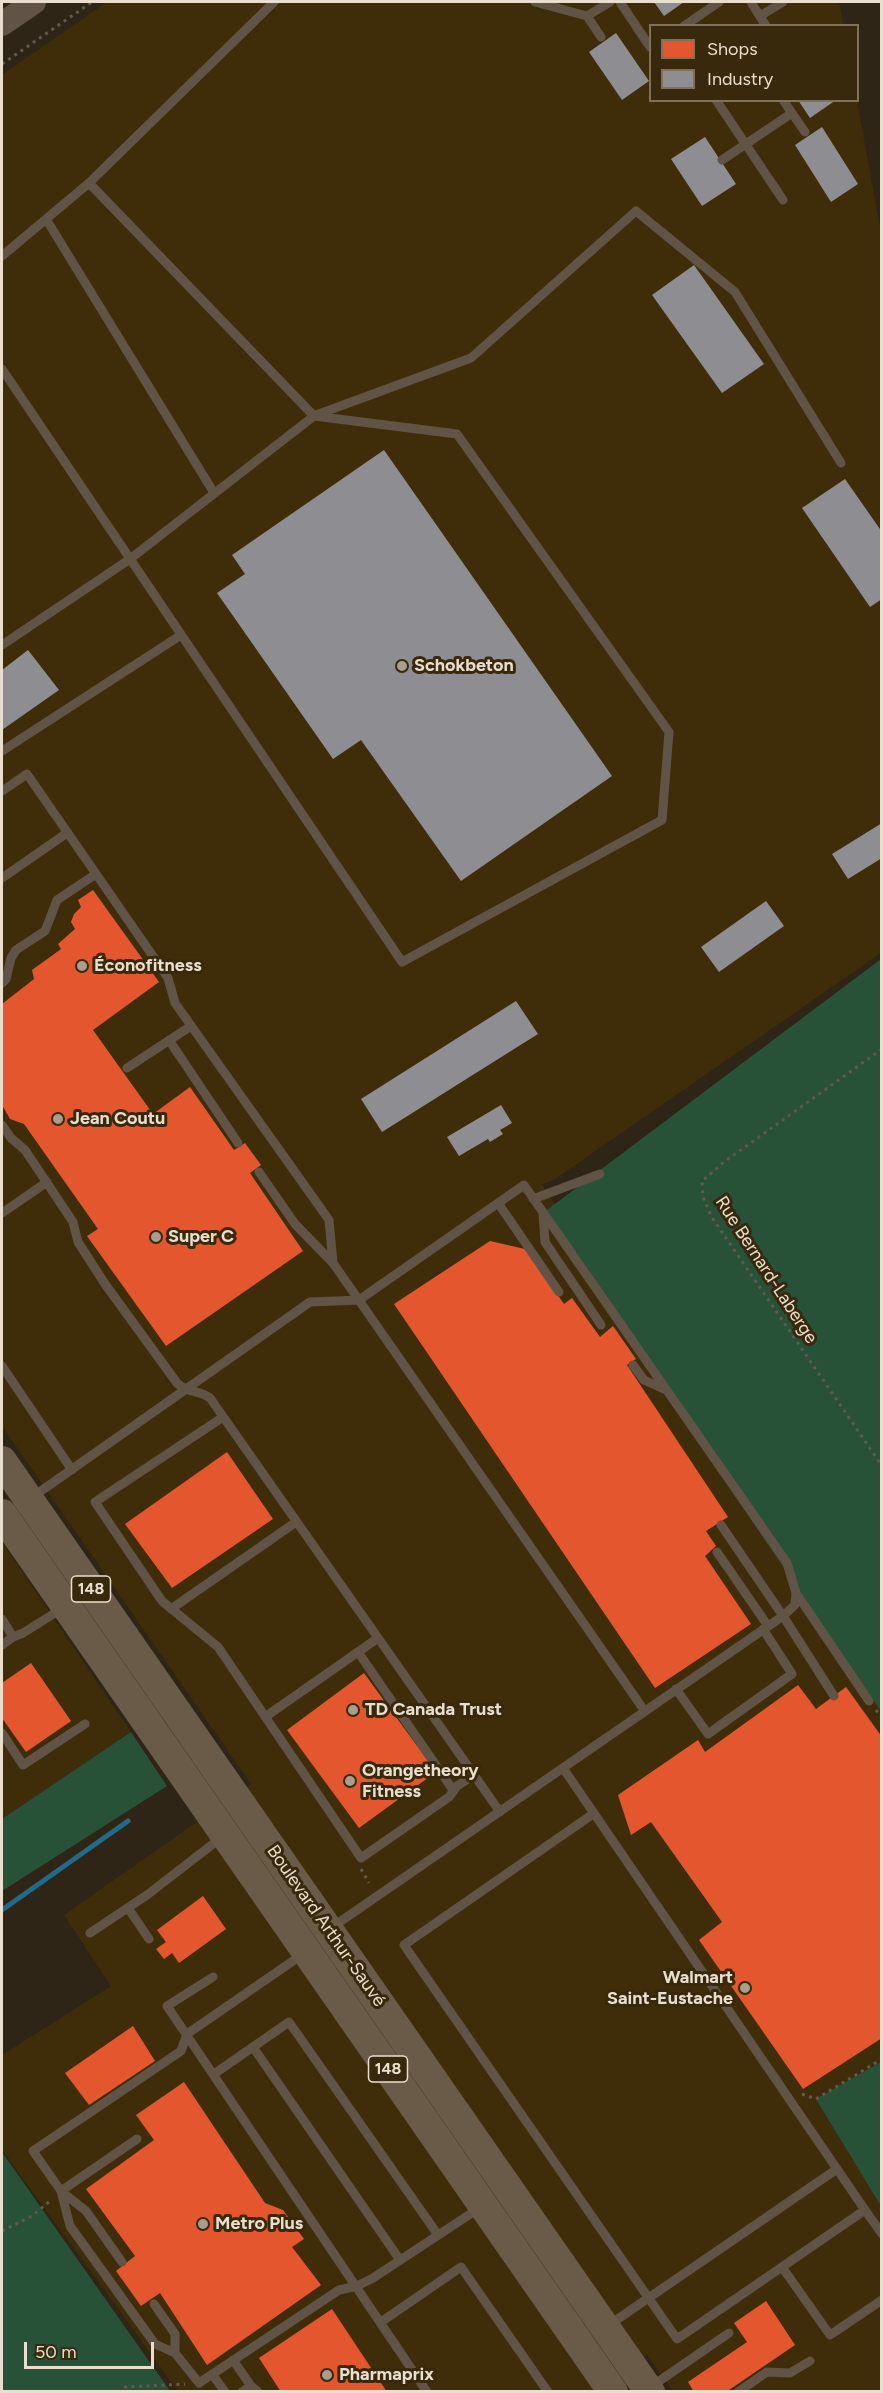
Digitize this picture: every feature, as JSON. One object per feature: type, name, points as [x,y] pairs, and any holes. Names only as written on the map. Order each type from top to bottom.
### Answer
[{"type":"main road","name":"Boulevard Arthur-Sauvé","points":[[2,1461],[13,1509],[238,1826],[593,2336],[648,2390]]},
{"type":"main road","name":"Boulevard Arthur-Sauvé","points":[[593,2336],[613,2391]]},
{"type":"street","points":[[2,24],[29,3]]},
{"type":"lane","points":[[2,256],[89,183],[274,2]]},
{"type":"lane","points":[[535,2],[587,16],[601,37]]},
{"type":"lane","points":[[587,16],[610,2]]},
{"type":"lane","points":[[620,2],[649,44]]},
{"type":"lane","points":[[687,24],[718,2]]},
{"type":"lane","points":[[751,2],[765,24]]},
{"type":"lane","points":[[760,16],[783,2]]},
{"type":"lane","points":[[717,102],[783,200]]},
{"type":"lane","points":[[784,102],[805,132]]},
{"type":"lane","points":[[722,160],[792,113]]},
{"type":"lane","points":[[2,369],[402,962],[662,820],[669,732],[457,434],[314,416],[89,183]]},
{"type":"lane","points":[[2,645],[130,559],[314,416],[471,358],[636,211],[735,292],[841,463]]},
{"type":"lane","points":[[46,219],[214,493]]},
{"type":"lane","points":[[2,751],[181,635]]},
{"type":"lane","points":[[2,791],[27,774],[168,978],[175,1003],[329,1220],[333,1263]]},
{"type":"lane","points":[[2,878],[67,833]]},
{"type":"lane","points":[[2,983],[13,955],[45,930],[58,898],[96,874]]},
{"type":"lane","points":[[127,1068],[191,1026]]},
{"type":"lane","points":[[169,1040],[238,1143]]},
{"type":"lane","points":[[2,1125],[11,1138],[25,1149],[73,1222],[78,1242],[105,1284],[177,1383],[187,1390],[206,1395],[223,1417],[500,1812]]},
{"type":"lane","points":[[260,1172],[295,1224],[333,1263],[644,1710]]},
{"type":"lane","points":[[533,1199],[600,1174]]},
{"type":"lane","points":[[2,1213],[47,1182]]},
{"type":"lane","points":[[13,1509],[187,1390],[310,1302],[359,1300],[524,1185],[787,1563],[796,1593],[869,1701]]},
{"type":"lane","points":[[498,1203],[559,1292]]},
{"type":"lane","points":[[543,1213],[545,1242],[601,1325]]},
{"type":"lane","points":[[633,1365],[644,1380],[668,1391]]},
{"type":"lane","points":[[2,1366],[72,1470]]},
{"type":"lane","points":[[223,1417],[95,1502],[162,1601],[218,1647],[361,1858],[449,1797],[453,1790],[474,1775]]},
{"type":"lane","points":[[171,1609],[296,1522]]},
{"type":"lane","points":[[721,1525],[834,1696]]},
{"type":"lane","points":[[676,1689],[708,1734],[792,1674],[717,1552]]},
{"type":"lane","points":[[122,2262],[86,2211],[61,2191],[33,2151],[181,2051],[187,2034],[317,1941],[644,1710],[783,1616],[795,1605],[796,1593]]},
{"type":"lane","points":[[2,1645],[78,1598]]},
{"type":"lane","points":[[2,1620],[13,1637]]},
{"type":"lane","points":[[265,1717],[378,1638]]},
{"type":"lane","points":[[358,1652],[453,1790]]},
{"type":"lane","points":[[2,1733],[23,1765],[85,1724]]},
{"type":"lane","points":[[563,1768],[882,2234]]},
{"type":"lane","points":[[593,1814],[404,1945],[677,2339],[865,2210]]},
{"type":"lane","points":[[90,1933],[128,1908],[238,1826]]},
{"type":"lane","points":[[128,1908],[149,1939]]},
{"type":"lane","points":[[213,1977],[167,2006],[427,2391]]},
{"type":"lane","points":[[214,2074],[289,2022],[438,2235]]},
{"type":"lane","points":[[253,2047],[400,2260]]},
{"type":"lane","points":[[61,2191],[137,2139]]},
{"type":"lane","points":[[593,2336],[837,2169]]},
{"type":"lane","points":[[61,2191],[70,2226],[155,2344],[175,2353],[199,2383],[339,2290],[357,2286],[496,2196]]},
{"type":"lane","points":[[381,2322],[461,2267],[548,2391]]},
{"type":"lane","points":[[782,2267],[830,2335],[882,2300]]},
{"type":"lane","points":[[154,2304],[175,2334],[175,2353]]},
{"type":"lane","points":[[648,2390],[729,2333]]},
{"type":"lane","points":[[233,2360],[255,2389],[242,2391]]},
{"type":"lane","points":[[738,2391],[767,2372],[790,2373],[810,2361]]},
{"type":"lane","points":[[212,2374],[225,2391]]},
{"type":"path","points":[[2,64],[92,2]]},
{"type":"path","name":"Rue Bernard-Laberge","points":[[882,1049],[724,1162],[702,1181],[703,1197],[711,1216],[882,1466]]},
{"type":"path","points":[[804,2093],[816,2100],[882,2059]]},
{"type":"path","points":[[2,2231],[32,2216],[61,2191]]},
{"type":"path","points":[[124,2387],[199,2383]]},
{"type":"shaded area","points":[[107,2],[839,2],[843,24],[649,24],[649,102],[857,102],[882,238],[881,953],[555,1179],[542,1185],[881,1700],[881,2391],[673,2391],[647,2355],[599,2391],[178,2391],[2,2150],[2,2055],[111,1986],[64,1915],[251,1784],[2,1426],[2,75]]},
{"type":"shaded area","points":[[2,1542],[131,1732],[2,1819]]},
{"type":"green space","points":[[881,959],[881,1711],[543,1213]]},
{"type":"green space","points":[[131,1732],[167,1786],[2,1891],[2,1819]]},
{"type":"green space","points":[[881,2062],[881,2206],[816,2099]]},
{"type":"green space","points":[[2,2152],[170,2391],[2,2391]]},
{"type":"building: Shops","points":[[93,890],[159,982],[93,1030],[153,1114],[190,1087],[234,1150],[245,1143],[261,1165],[250,1173],[303,1251],[166,1346],[87,1236],[98,1229],[24,1124],[10,1119],[2,1105],[2,1004],[34,979],[32,970],[61,949],[58,944],[75,929],[71,922],[74,914],[81,907],[78,900]]},
{"type":"building: Shops","points":[[490,1241],[525,1249],[564,1304],[572,1298],[600,1337],[613,1326],[636,1359],[627,1365],[728,1517],[706,1531],[716,1546],[705,1556],[751,1624],[655,1688],[394,1304]]},
{"type":"building: Shops","points":[[227,1452],[273,1519],[172,1588],[125,1524]]},
{"type":"building: Shops","points":[[31,1663],[71,1721],[26,1752],[2,1718],[2,1683]]},
{"type":"building: Shops","points":[[364,1673],[436,1772],[359,1828],[287,1730]]},
{"type":"building: Shops","points":[[798,1685],[816,1709],[846,1687],[882,1737],[882,2038],[803,2089],[699,1940],[722,1922],[651,1822],[631,1835],[618,1795],[698,1740],[705,1752]]},
{"type":"building: Shops","points":[[203,1896],[226,1929],[179,1963],[172,1953],[164,1959],[156,1949],[166,1942],[157,1930]]},
{"type":"building: Shops","points":[[133,2026],[155,2061],[89,2105],[65,2073]]},
{"type":"building: Shops","points":[[184,2082],[265,2203],[283,2210],[304,2239],[292,2247],[321,2285],[207,2365],[160,2293],[141,2306],[116,2271],[135,2256],[86,2189],[154,2140],[136,2115]]},
{"type":"building: Shops","points":[[766,2301],[795,2345],[726,2392],[694,2392],[688,2382],[747,2342],[734,2323]]},
{"type":"building: Shops","points":[[332,2309],[387,2392],[281,2392],[259,2358]]},
{"type":"building: Industry","points":[[654,2],[684,2],[664,16]]},
{"type":"building: Industry","points":[[616,33],[649,81],[622,100],[589,52]]},
{"type":"building: Industry","points":[[799,102],[833,102],[810,118]]},
{"type":"building: Industry","points":[[822,127],[858,184],[831,202],[795,145]]},
{"type":"building: Industry","points":[[705,137],[736,184],[702,206],[671,159]]},
{"type":"building: Industry","points":[[694,265],[764,364],[722,393],[652,295]]},
{"type":"building: Industry","name":"Schokbeton","points":[[384,450],[612,776],[461,881],[361,740],[333,759],[217,593],[245,574],[232,555]]},
{"type":"building: Industry","points":[[845,479],[882,532],[882,599],[870,607],[802,508]]},
{"type":"building: Industry","points":[[28,650],[59,690],[2,730],[2,670]]},
{"type":"building: Industry","points":[[882,823],[882,858],[848,879],[832,854]]},
{"type":"building: Industry","points":[[766,901],[784,926],[719,972],[701,947]]},
{"type":"building: Industry","points":[[516,1001],[538,1034],[382,1132],[361,1099]]},
{"type":"building: Industry","points":[[501,1105],[512,1123],[500,1130],[503,1134],[490,1142],[488,1139],[459,1156],[447,1137]]},
{"type":"waterway","points":[[2,1910],[128,1821]]},
{"type":"place","name":"Schokbeton","points":[[402,666]]},
{"type":"place","name":"Éconofitness","points":[[82,966]]},
{"type":"place","name":"Jean Coutu","points":[[58,1119]]},
{"type":"place","name":"Super C","points":[[156,1237]]},
{"type":"place","name":"TD Canada Trust","points":[[353,1710]]},
{"type":"place","name":"Orangetheory Fitness","points":[[350,1781]]},
{"type":"place","name":"Walmart Saint-Eustache","points":[[745,1988]]},
{"type":"place","name":"Metro Plus","points":[[203,2224]]},
{"type":"place","name":"Pharmaprix","points":[[327,2375]]}]
